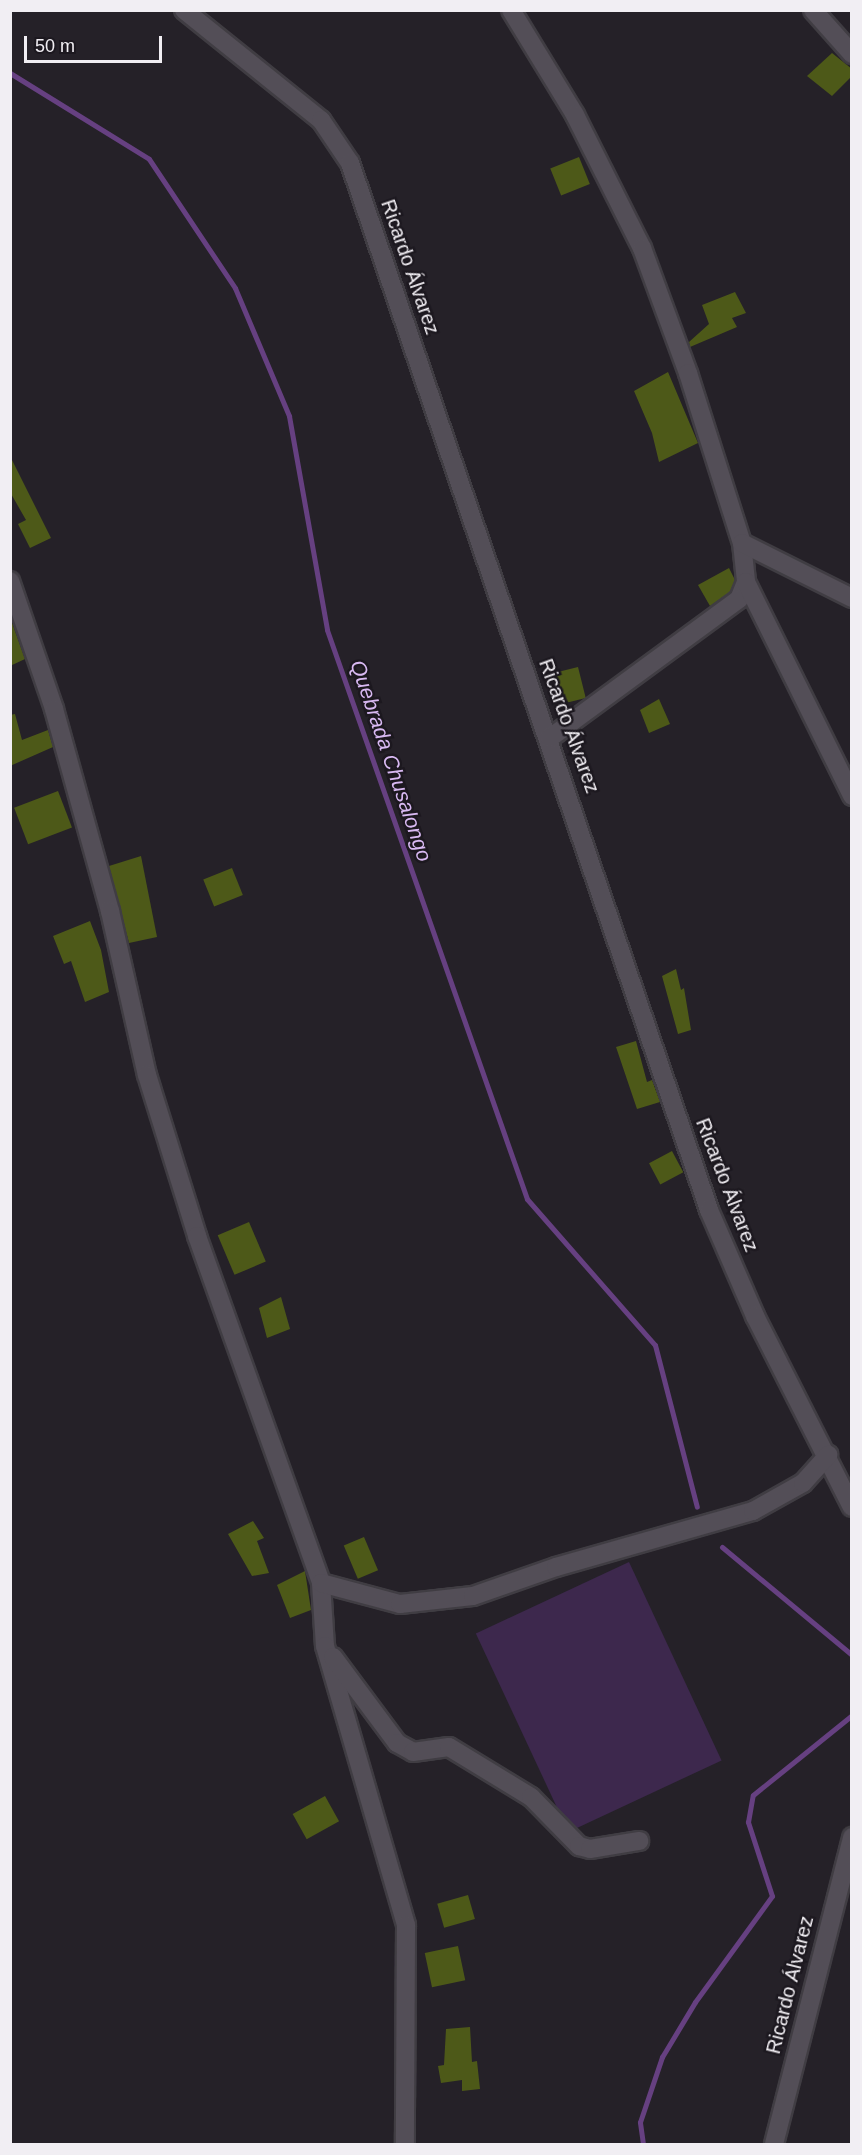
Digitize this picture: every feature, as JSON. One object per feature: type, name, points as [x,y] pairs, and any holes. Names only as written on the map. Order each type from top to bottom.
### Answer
[{"type":"street","name":"Ricardo Álvarez","points":[[184,10],[321,120],[350,163],[490,579],[550,738],[709,1210],[755,1316],[828,1455],[852,1507]]},
{"type":"street","points":[[511,10],[575,115],[642,248],[688,373],[742,543],[746,582],[852,796]]},
{"type":"street","points":[[813,10],[852,54]]},
{"type":"street","points":[[742,543],[852,598]]},
{"type":"street","points":[[10,581],[64,743],[110,911],[154,1097],[197,1236],[321,1583],[325,1646],[406,1925],[405,2145]]},
{"type":"street","points":[[550,738],[740,598],[746,582]]},
{"type":"street","points":[[321,1583],[400,1604],[473,1596],[556,1567],[753,1511],[803,1483],[828,1455]]},
{"type":"street","points":[[325,1646],[397,1743],[413,1752],[449,1747],[531,1797],[579,1846],[590,1849],[639,1841]]},
{"type":"street","name":"Ricardo Álvarez","points":[[774,2145],[852,1836]]},
{"type":"shaded area","points":[[629,1562],[722,1760],[568,1832],[476,1633]]},
{"type":"building","points":[[832,53],[852,69],[852,76],[832,96],[807,76]]},
{"type":"building","points":[[579,157],[590,184],[561,196],[550,169]]},
{"type":"building","points":[[735,292],[746,313],[732,318],[737,327],[690,347],[689,342],[709,324],[702,305]]},
{"type":"building","points":[[668,372],[698,443],[659,462],[652,433],[634,391]]},
{"type":"building","points":[[10,456],[51,538],[30,548],[18,524],[26,520],[10,492]]},
{"type":"building","points":[[729,568],[735,580],[730,592],[710,606],[698,585]]},
{"type":"building","points":[[10,617],[25,659],[10,666]]},
{"type":"building","points":[[578,667],[586,698],[561,704],[554,673]]},
{"type":"building","points":[[659,699],[670,724],[649,733],[640,710]]},
{"type":"building","points":[[15,714],[22,740],[48,730],[53,747],[10,766],[10,715]]},
{"type":"building","points":[[58,791],[72,827],[28,844],[14,808]]},
{"type":"building","points":[[141,856],[157,937],[129,943],[109,866]]},
{"type":"building","points":[[232,868],[243,895],[214,907],[203,880]]},
{"type":"building","points":[[90,921],[101,950],[109,992],[85,1002],[71,961],[64,964],[53,936]]},
{"type":"building","points":[[676,969],[681,990],[684,988],[691,1030],[678,1034],[662,976]]},
{"type":"building","points":[[636,1041],[647,1082],[652,1080],[660,1102],[637,1109],[616,1047]]},
{"type":"building","points":[[672,1151],[683,1172],[660,1184],[649,1163]]},
{"type":"building","points":[[249,1222],[266,1262],[235,1275],[218,1235]]},
{"type":"building","points":[[281,1297],[290,1329],[267,1338],[259,1308]]},
{"type":"building","points":[[253,1521],[264,1538],[257,1541],[269,1573],[252,1576],[228,1534]]},
{"type":"building","points":[[364,1537],[378,1570],[358,1579],[344,1546]]},
{"type":"building","points":[[305,1571],[311,1610],[290,1618],[277,1585]]},
{"type":"building","points":[[325,1796],[339,1821],[307,1839],[293,1814]]},
{"type":"building","points":[[468,1895],[475,1919],[444,1928],[437,1904]]},
{"type":"building","points":[[458,1946],[465,1980],[432,1987],[425,1953]]},
{"type":"building","points":[[470,2027],[472,2062],[477,2061],[480,2089],[462,2091],[462,2080],[441,2083],[438,2066],[444,2065],[446,2029]]},
{"type":"waterway","name":"Quebrada Chusalongo","points":[[10,73],[149,159],[235,288],[289,416],[327,630],[527,1199],[655,1345],[697,1507]]},
{"type":"waterway","name":"Quebrada Chusalongo","points":[[722,1547],[852,1655]]},
{"type":"waterway","name":"Quebrada Chusalongo","points":[[643,2144],[640,2122],[662,2057],[695,2002],[772,1896],[748,1822],[753,1795],[852,1715]]}]
